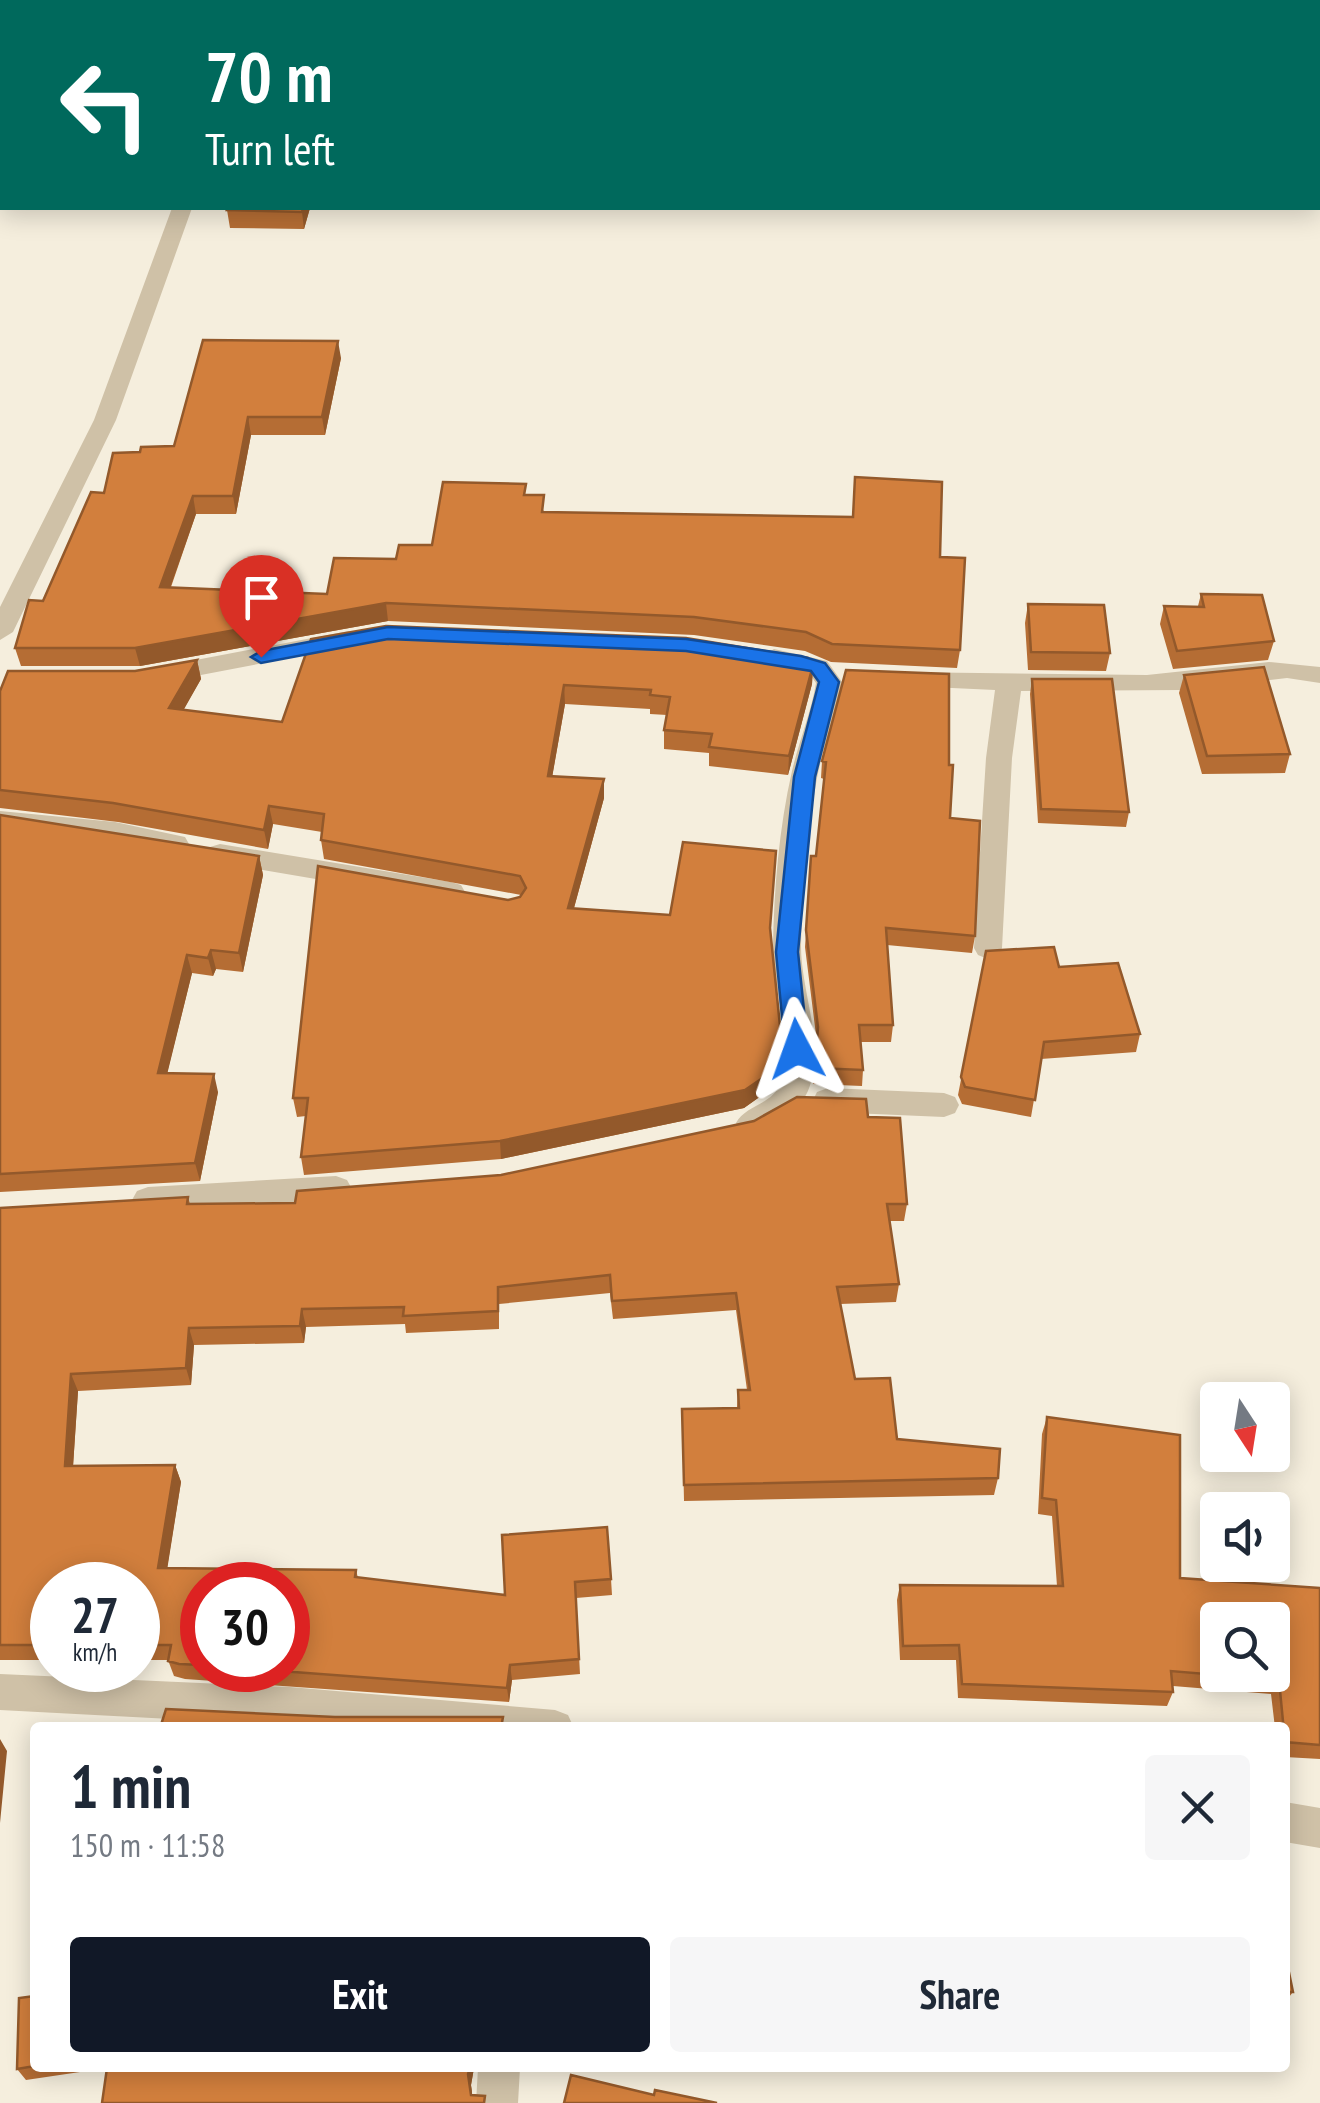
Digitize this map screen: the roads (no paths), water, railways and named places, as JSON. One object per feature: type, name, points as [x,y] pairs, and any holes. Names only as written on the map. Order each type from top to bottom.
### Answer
[{"type":"street","points":[[0,632],[105,420],[181,210]]},
{"type":"street","points":[[123,678],[227,664],[369,636]]},
{"type":"street","points":[[740,652],[794,660],[826,674],[1009,682],[1179,682],[1282,672],[1320,676]]},
{"type":"street","points":[[715,1132],[772,1114],[790,1099],[797,1076],[796,1022],[787,952],[804,777],[828,692],[826,674]]},
{"type":"street","points":[[988,948],[999,758],[1009,682]]},
{"type":"street","points":[[0,820],[114,832],[478,897]]},
{"type":"street","points":[[790,1099],[944,1105]]},
{"type":"street","points":[[116,1202],[371,1188]]},
{"type":"street","points":[[0,1692],[290,1705],[470,1722]]},
{"type":"street","points":[[1290,1823],[1320,1828]]},
{"type":"street","points":[[497,2103],[500,2072]]}]
